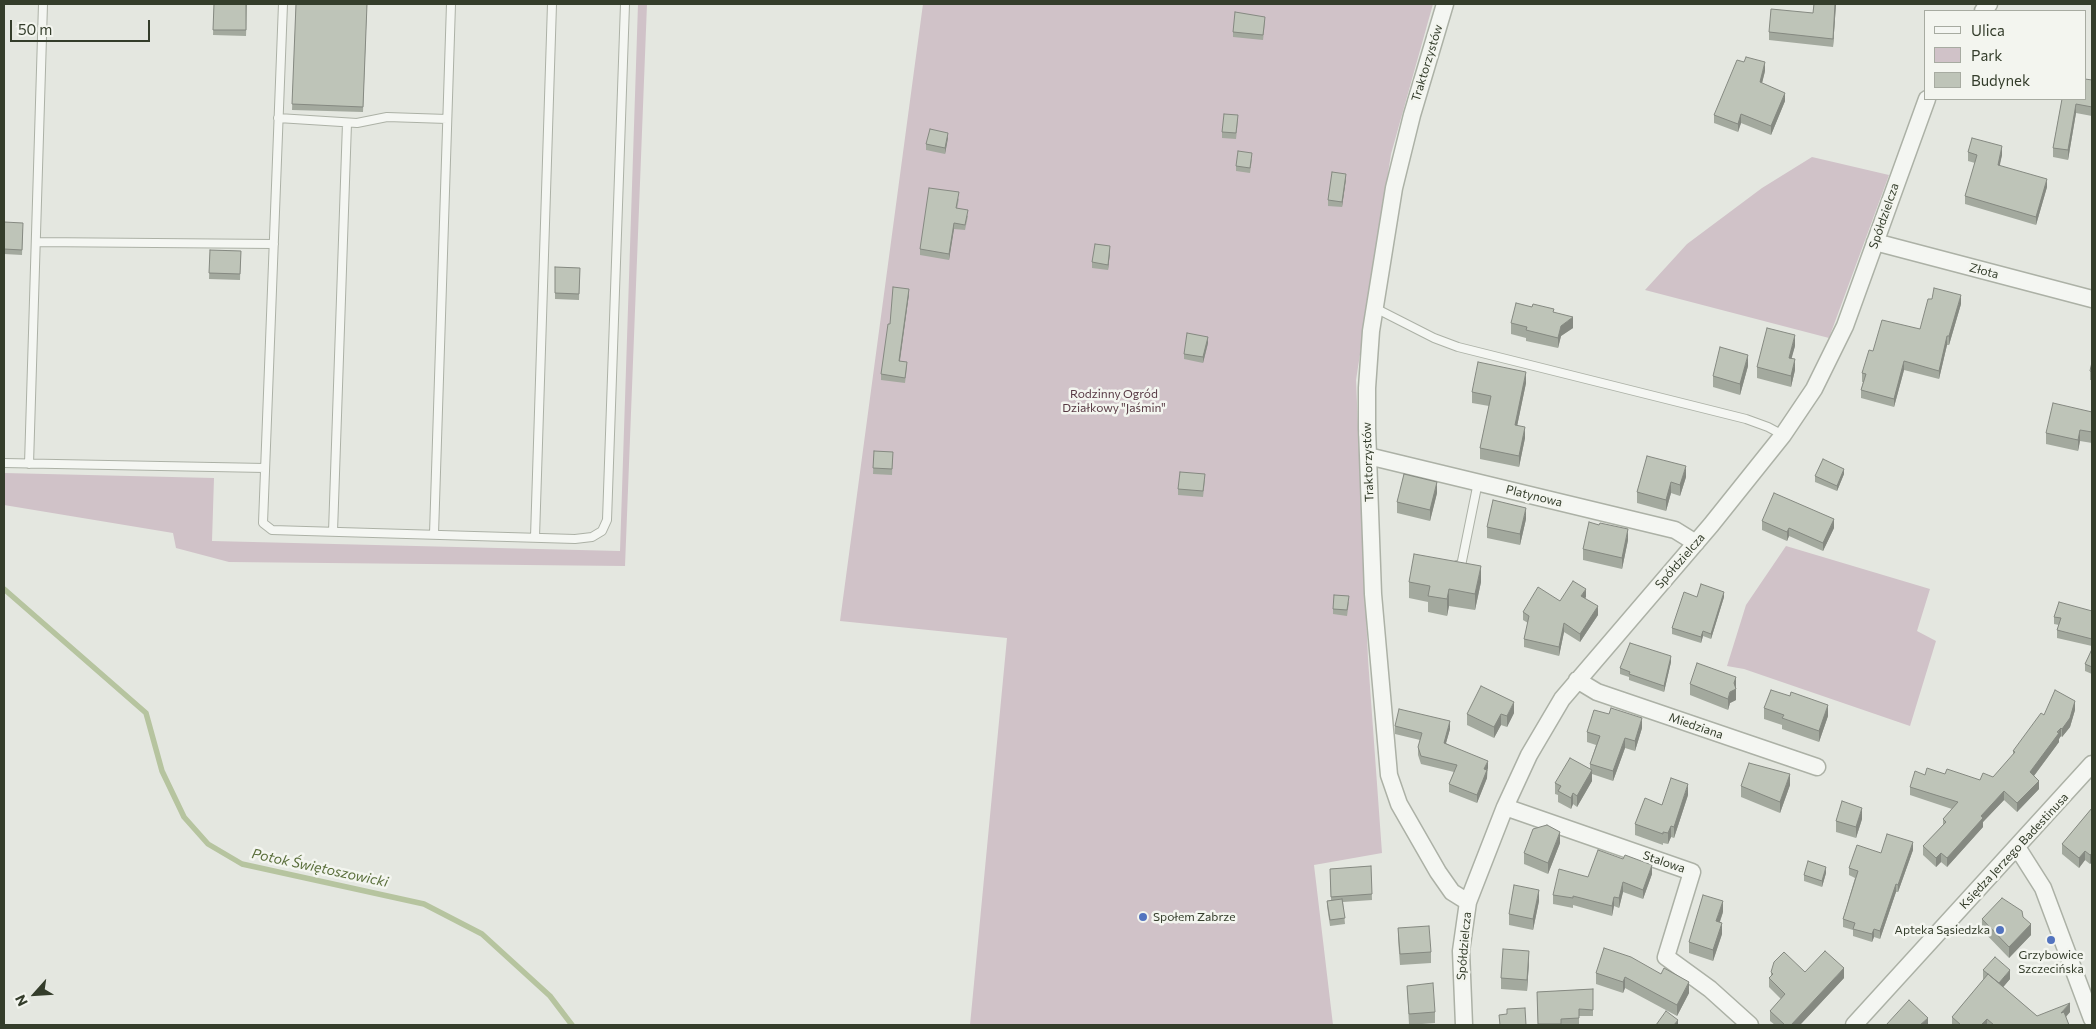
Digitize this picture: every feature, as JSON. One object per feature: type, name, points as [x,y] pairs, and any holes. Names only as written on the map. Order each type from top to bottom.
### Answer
[{"type":"street","name":"Traktorzystów","points":[[1445,4],[1401,158],[1374,308],[1367,388],[1368,456],[1373,594],[1389,775],[1399,804],[1438,872],[1452,892],[1468,902]]},
{"type":"street","name":"Spółdzielcza","points":[[1464,1025],[1461,951],[1468,902],[1505,807],[1539,736],[1562,699],[1577,680],[1696,543],[1784,435],[1814,389],[1837,346],[1927,100]]},
{"type":"street","name":"Złota","points":[[1875,242],[2092,299]]},
{"type":"street","name":"Platynowa","points":[[1368,456],[1675,530],[1696,543]]},
{"type":"street","name":"Miedziana","points":[[1577,680],[1597,692],[1817,768]]},
{"type":"street","name":"Księdza Jerzego Badestinusa","points":[[1854,1025],[2092,764]]},
{"type":"street","name":"Stalowa","points":[[1505,807],[1692,872],[1666,957],[1710,989],[1750,1025]]},
{"type":"street","points":[[2017,847],[2043,888],[2092,1018]]},
{"type":"lane","points":[[29,464],[43,4]]},
{"type":"lane","points":[[283,4],[263,523],[272,530],[535,538],[592,537],[602,531],[607,520],[625,4]]},
{"type":"lane","points":[[434,534],[451,4]]},
{"type":"lane","points":[[535,538],[552,4]]},
{"type":"lane","points":[[278,118],[347,123],[387,117],[447,119]]},
{"type":"lane","points":[[333,532],[347,123]]},
{"type":"lane","points":[[36,242],[274,244]]},
{"type":"lane","points":[[1374,308],[1434,338],[1458,347],[1758,423],[1784,435]]},
{"type":"lane","points":[[4,464],[265,468]]},
{"type":"lane","points":[[1445,563],[1461,566],[1478,482]]},
{"type":"green space","points":[[638,4],[647,4],[625,566],[229,562],[176,548],[173,533],[4,505],[4,473],[214,478],[212,541],[620,551]]},
{"type":"green space","name":"Rodzinny Ogród Działkowy \"Jaśmin\"","points":[[923,4],[1433,4],[1391,154],[1356,380],[1368,659],[1382,853],[1314,865],[1333,1025],[970,1025],[1007,638],[840,621]]},
{"type":"green space","points":[[1812,157],[1889,175],[1829,338],[1645,290],[1687,244],[1762,188]]},
{"type":"green space","points":[[1786,546],[1930,589],[1917,631],[1936,641],[1910,726],[1744,669],[1727,666],[1746,605]]},
{"type":"building","points":[[214,4],[246,4],[246,30],[213,30]]},
{"type":"building","points":[[296,4],[367,4],[363,107],[292,104]]},
{"type":"building","points":[[1814,4],[1835,4],[1833,39],[1769,32],[1771,9],[1813,13]]},
{"type":"building","points":[[1235,12],[1265,17],[1263,35],[1233,32]]},
{"type":"building","points":[[1746,57],[1765,62],[1760,82],[1785,93],[1771,126],[1741,114],[1738,124],[1714,115],[1737,60],[1744,62]]},
{"type":"building","points":[[2086,79],[2092,80],[2092,107],[2076,104],[2068,150],[2053,148],[2062,100],[2086,100]]},
{"type":"building","points":[[1224,114],[1238,115],[1236,133],[1222,132]]},
{"type":"building","points":[[930,129],[948,133],[945,148],[926,144]]},
{"type":"building","points":[[1972,138],[2002,146],[1998,165],[2047,179],[2036,217],[1965,196],[1977,155],[1968,152]]},
{"type":"building","points":[[1238,151],[1252,153],[1250,168],[1236,166]]},
{"type":"building","points":[[1332,172],[1346,174],[1342,202],[1328,200]]},
{"type":"building","points":[[929,188],[959,192],[956,208],[968,210],[965,225],[954,223],[949,254],[920,249]]},
{"type":"building","points":[[4,222],[23,223],[22,250],[4,249]]},
{"type":"building","points":[[1095,244],[1110,246],[1108,265],[1092,262]]},
{"type":"building","points":[[210,250],[241,251],[240,274],[209,273]]},
{"type":"building","points":[[555,267],[580,268],[579,294],[555,293]]},
{"type":"building","points":[[893,287],[909,289],[899,361],[907,362],[905,378],[881,374],[888,324],[890,324]]},
{"type":"building","points":[[1934,288],[1961,295],[1949,336],[1947,336],[1939,371],[1904,361],[1894,399],[1861,390],[1866,374],[1862,373],[1869,350],[1873,351],[1882,320],[1920,329],[1928,299],[1932,299]]},
{"type":"building","points":[[1516,303],[1532,307],[1533,304],[1554,309],[1553,312],[1573,317],[1561,326],[1558,338],[1526,330],[1527,327],[1511,323]]},
{"type":"building","points":[[1767,328],[1795,335],[1789,358],[1795,359],[1791,376],[1757,367]]},
{"type":"building","points":[[1187,333],[1208,337],[1203,357],[1184,354]]},
{"type":"building","points":[[1720,347],[1748,355],[1740,384],[1713,376]]},
{"type":"building","points":[[1478,362],[1526,372],[1515,425],[1525,427],[1519,456],[1480,448],[1491,396],[1472,392]]},
{"type":"building","points":[[2053,403],[2092,412],[2092,432],[2080,430],[2078,440],[2046,433]]},
{"type":"building","points":[[874,451],[893,452],[892,469],[873,468]]},
{"type":"building","points":[[1647,456],[1686,466],[1680,485],[1671,482],[1666,500],[1637,492]]},
{"type":"building","points":[[1823,459],[1844,469],[1837,486],[1815,476]]},
{"type":"building","points":[[1180,472],[1205,474],[1203,491],[1178,489]]},
{"type":"building","points":[[1404,474],[1437,482],[1430,510],[1397,502]]},
{"type":"building","points":[[1774,493],[1834,519],[1823,543],[1789,528],[1787,532],[1762,521]]},
{"type":"building","points":[[1493,500],[1526,508],[1520,534],[1487,527]]},
{"type":"building","points":[[1589,522],[1628,529],[1622,558],[1583,549]]},
{"type":"building","points":[[1414,554],[1481,566],[1475,594],[1449,589],[1447,599],[1428,596],[1430,586],[1409,582]]},
{"type":"building","points":[[1573,581],[1586,589],[1581,596],[1598,606],[1580,634],[1564,623],[1559,647],[1524,639],[1529,616],[1523,612],[1538,587],[1560,601]]},
{"type":"building","points":[[1701,584],[1724,592],[1711,634],[1703,631],[1701,637],[1672,628],[1684,592],[1697,597]]},
{"type":"building","points":[[1334,595],[1349,596],[1347,610],[1333,609]]},
{"type":"building","points":[[2059,602],[2092,611],[2092,639],[2057,630],[2061,618],[2054,617]]},
{"type":"building","points":[[1630,643],[1671,656],[1664,686],[1629,674],[1630,672],[1620,668]]},
{"type":"building","points":[[2092,649],[2092,667],[2085,664]]},
{"type":"building","points":[[1697,663],[1736,677],[1734,683],[1736,689],[1730,692],[1728,699],[1690,684]]},
{"type":"building","points":[[1481,686],[1514,702],[1507,716],[1501,714],[1494,727],[1467,714]]},
{"type":"building","points":[[1771,690],[1790,696],[1791,692],[1828,705],[1819,731],[1782,718],[1784,715],[1764,708]]},
{"type":"building","points":[[2055,690],[2075,701],[2070,718],[2062,729],[2057,732],[2059,733],[2030,772],[2039,781],[2017,803],[2004,791],[1981,816],[1983,818],[1947,858],[1941,853],[1936,858],[1923,846],[1946,822],[1943,819],[1958,802],[1910,787],[1915,771],[1925,775],[1927,768],[1945,774],[1947,769],[1980,780],[1983,773],[1993,777],[2015,752],[2013,751],[2041,713],[2044,715]]},
{"type":"building","points":[[1611,708],[1642,718],[1635,741],[1625,738],[1613,771],[1590,764],[1600,736],[1587,732],[1594,710],[1609,714]]},
{"type":"building","points":[[1399,709],[1450,721],[1444,743],[1488,761],[1484,769],[1487,770],[1477,795],[1449,784],[1457,765],[1421,756],[1418,747],[1422,733],[1395,726]]},
{"type":"building","points":[[1570,758],[1592,770],[1577,796],[1573,793],[1571,798],[1558,791],[1561,786],[1555,783]]},
{"type":"building","points":[[1749,763],[1790,774],[1780,802],[1741,786]]},
{"type":"building","points":[[1671,778],[1688,784],[1674,827],[1671,826],[1668,833],[1663,832],[1663,834],[1635,824],[1645,798],[1662,805]]},
{"type":"building","points":[[1842,801],[1862,808],[1856,827],[1836,821]]},
{"type":"building","points":[[2092,808],[2092,853],[2090,855],[2085,851],[2079,858],[2062,844]]},
{"type":"building","points":[[1547,825],[1560,832],[1548,863],[1524,853],[1533,829]]},
{"type":"building","points":[[1887,834],[1913,842],[1880,931],[1874,929],[1872,934],[1853,929],[1855,923],[1843,919],[1858,871],[1849,868],[1857,845],[1881,853]]},
{"type":"building","points":[[1598,850],[1623,859],[1625,855],[1652,865],[1643,890],[1623,882],[1619,898],[1614,897],[1612,906],[1573,896],[1573,898],[1553,895],[1559,869],[1588,877]]},
{"type":"building","points":[[1808,861],[1826,867],[1822,881],[1804,875]]},
{"type":"building","points":[[1371,866],[1372,894],[1331,897],[1330,869]]},
{"type":"building","points":[[1514,885],[1539,890],[1533,919],[1509,914]]},
{"type":"building","points":[[1703,895],[1723,901],[1716,921],[1722,923],[1713,950],[1689,942]]},
{"type":"building","points":[[2002,898],[2022,911],[2023,917],[2031,924],[2009,947],[1982,919]]},
{"type":"building","points":[[1342,899],[1345,918],[1330,920],[1327,901]]},
{"type":"building","points":[[1429,926],[1431,952],[1400,954],[1398,928]]},
{"type":"building","points":[[1604,948],[1631,957],[1661,974],[1664,968],[1689,982],[1677,1005],[1625,977],[1623,982],[1596,973]]},
{"type":"building","points":[[1503,949],[1529,951],[1527,980],[1501,978]]},
{"type":"building","points":[[1825,951],[1844,968],[1791,1025],[1785,1025],[1770,1011],[1785,994],[1769,978],[1773,974],[1771,972],[1774,962],[1784,952],[1805,972]]},
{"type":"building","points":[[1995,957],[2010,970],[1999,983],[1983,970]]},
{"type":"building","points":[[1988,974],[2037,1016],[2070,1003],[2061,1013],[2064,1012],[2069,1025],[1994,1025],[1987,1019],[1981,1025],[1961,1025],[1952,1017]]},
{"type":"building","points":[[1433,983],[1435,1012],[1409,1014],[1407,986]]},
{"type":"building","points":[[1593,989],[1593,1010],[1579,1009],[1579,1018],[1561,1019],[1561,1024],[1538,1024],[1537,992]]},
{"type":"building","points":[[1909,1000],[1928,1018],[1920,1025],[1886,1025]]},
{"type":"building","points":[[1525,1008],[1526,1025],[1500,1025],[1499,1015],[1507,1014],[1507,1009]]},
{"type":"building","points":[[1666,1011],[1678,1020],[1674,1025],[1656,1025]]},
{"type":"waterway","name":"Potok Świętoszowicki","points":[[4,589],[146,713],[162,771],[184,817],[208,844],[242,864],[424,904],[482,934],[550,996],[572,1025]]},
{"type":"place","name":"Społem Zabrze","points":[[1143,917]]},
{"type":"place","name":"Apteka Sąsiedzka","points":[[2000,930]]},
{"type":"place","name":"Grzybowice Szczecińska","points":[[2051,940]]}]
